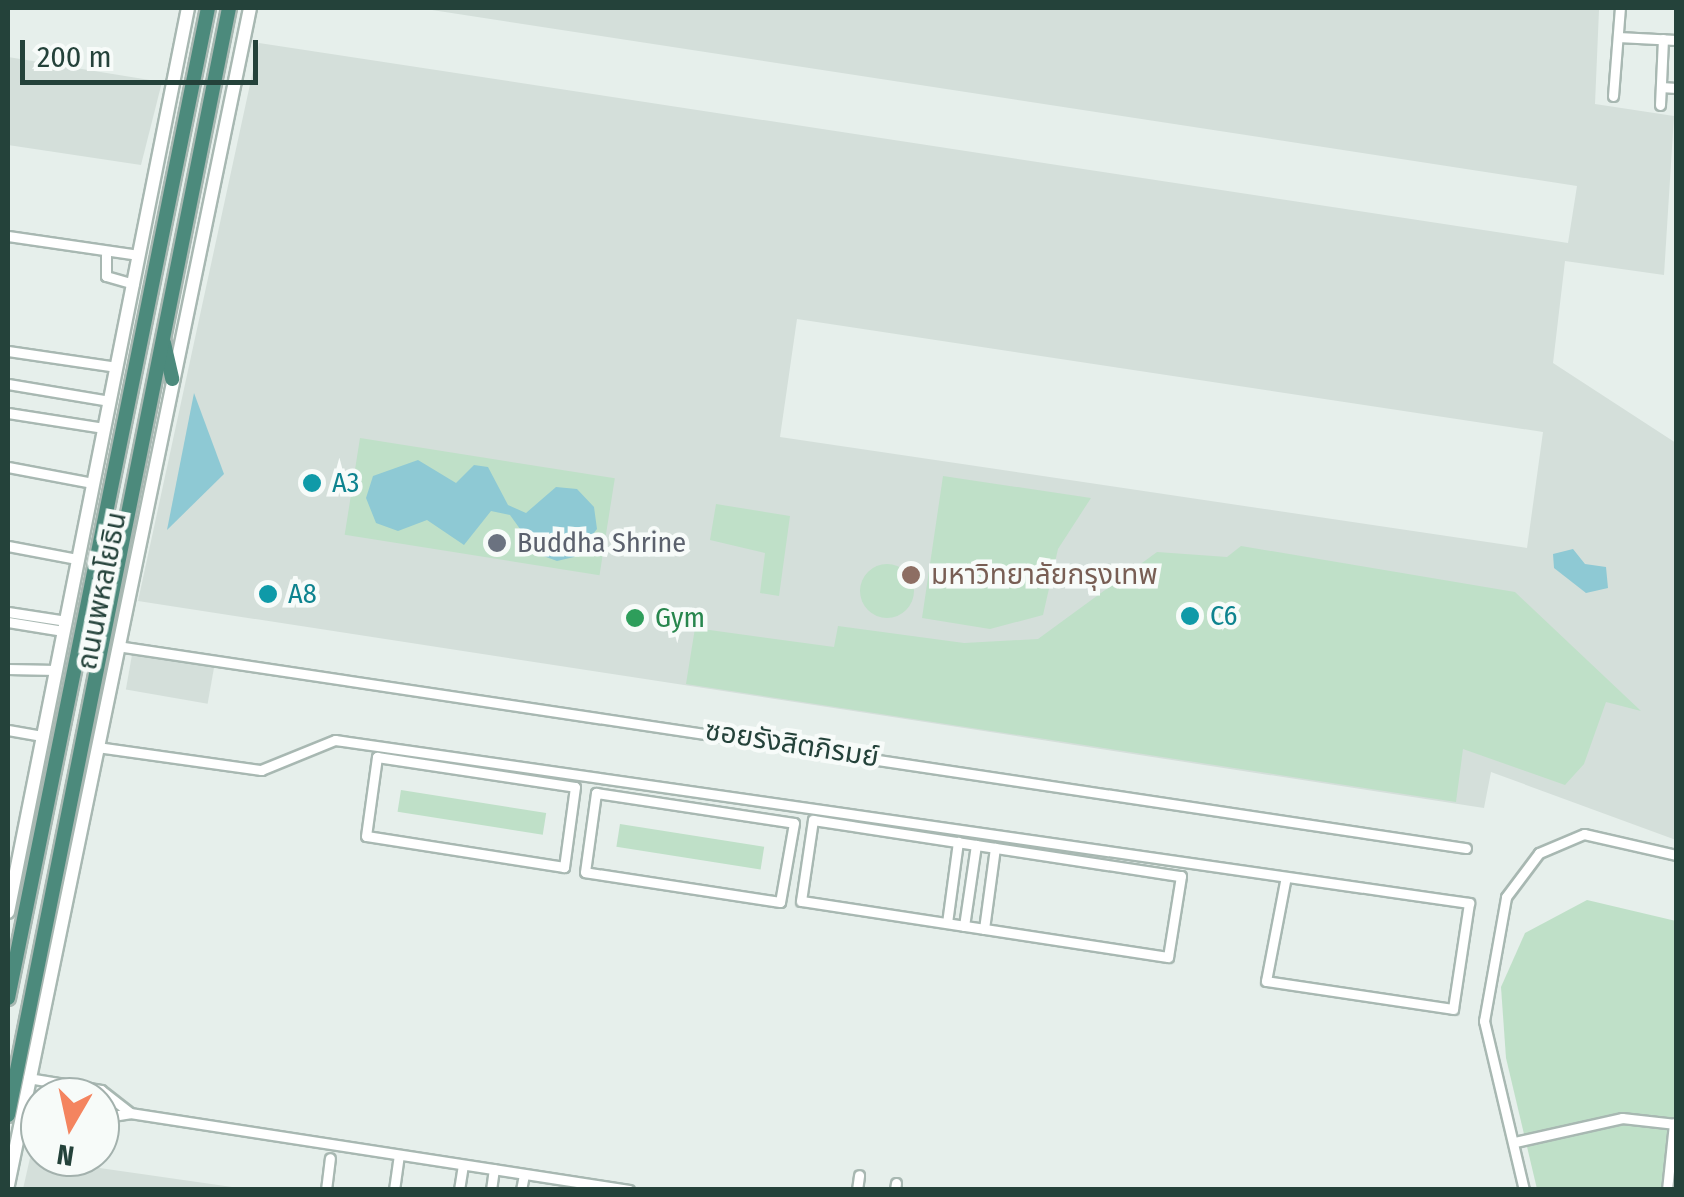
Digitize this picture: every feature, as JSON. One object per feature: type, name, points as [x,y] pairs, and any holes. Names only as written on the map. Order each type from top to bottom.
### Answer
[{"type":"highway","name":"ถนนพหลโยธิน","points":[[8,998],[208,8]]},
{"type":"highway","name":"ถนนพหลโยธิน","points":[[8,1115],[228,8]]},
{"type":"highway","points":[[163,338],[172,379]]},
{"type":"main road","name":"ถนนพหลโยธิน","points":[[8,912],[191,8]]},
{"type":"main road","name":"ถนนพหลโยธิน","points":[[28,1077],[247,8]]},
{"type":"main road","name":"ถนนพหลโยธิน","points":[[8,1185],[20,1119]]},
{"type":"street","points":[[1612,96],[1620,8]]},
{"type":"street","points":[[1618,36],[1676,40]]},
{"type":"street","points":[[1660,105],[1663,39]]},
{"type":"street","points":[[1661,87],[1676,88]]},
{"type":"street","points":[[8,236],[140,255]]},
{"type":"street","points":[[94,270],[106,265],[117,281],[134,284]]},
{"type":"street","points":[[8,351],[116,367]]},
{"type":"street","points":[[8,384],[110,401]]},
{"type":"street","points":[[8,413],[104,428]]},
{"type":"street","points":[[8,468],[93,482]]},
{"type":"street","points":[[8,546],[77,559]]},
{"type":"street","points":[[8,612],[64,626]]},
{"type":"street","points":[[8,622],[64,626]]},
{"type":"street","name":"ซอยรังสิตภิรมย์","points":[[117,646],[1466,848]]},
{"type":"street","points":[[8,669],[56,670]]},
{"type":"street","points":[[8,730],[43,736]]},
{"type":"street","points":[[97,748],[262,770],[336,740],[937,826],[1285,881],[1469,904],[1453,1009],[1266,980],[1285,881]]},
{"type":"street","points":[[377,756],[477,772],[575,787],[564,867],[366,836],[377,756]]},
{"type":"street","points":[[477,772],[479,759]]},
{"type":"street","points":[[693,807],[695,791]]},
{"type":"street","points":[[596,793],[693,807],[794,823],[780,902],[584,872],[596,793]]},
{"type":"street","points":[[813,820],[936,838],[1181,876],[1168,958],[801,901],[813,820]]},
{"type":"street","points":[[936,838],[937,826]]},
{"type":"street","points":[[1524,1190],[1484,1021],[1494,928],[1512,886],[1539,853],[1584,834],[1676,856]]},
{"type":"street","points":[[947,923],[958,842]]},
{"type":"street","points":[[964,926],[976,845]]},
{"type":"street","points":[[984,929],[996,848]]},
{"type":"street","points":[[120,1105],[130,1113]]},
{"type":"street","points":[[120,1115],[130,1113],[629,1190]]},
{"type":"street","points":[[1515,1142],[1622,1118],[1675,1124],[1667,1190]]},
{"type":"street","points":[[394,1190],[399,1155]]},
{"type":"street","points":[[326,1190],[330,1158]]},
{"type":"street","points":[[459,1190],[463,1165]]},
{"type":"street","points":[[491,1190],[494,1169]]},
{"type":"street","points":[[522,1190],[524,1174]]},
{"type":"street","points":[[856,1190],[859,1176]]},
{"type":"shaded area","points":[[419,8],[1599,10],[1595,104],[1674,116],[1664,275],[1565,261],[1553,363],[1676,443],[1676,840],[1491,772],[1484,808],[138,601],[259,43],[1568,243],[1577,186]],"holes":[[[797,319],[1543,432],[1527,548],[780,437]]]},
{"type":"shaded area","points":[[8,57],[162,82],[141,165],[8,145]]},
{"type":"shaded area","points":[[133,649],[215,663],[208,704],[126,689]]},
{"type":"shaded area","points":[[120,1171],[246,1189],[23,1189],[26,1177],[120,1177]]},
{"type":"green space","points":[[360,438],[615,478],[599,575],[345,535]]},
{"type":"green space","points":[[943,476],[1091,498],[1058,549],[1043,615],[990,629],[922,618]]},
{"type":"green space","points":[[716,504],[790,516],[779,596],[760,593],[765,553],[710,540]]},
{"type":"green space","points":[[1241,546],[1515,592],[1641,711],[1606,702],[1584,764],[1565,785],[1463,749],[1456,802],[686,684],[695,628],[834,647],[838,626],[964,643],[1038,639],[1157,552],[1227,557]]},
{"type":"green space","points":[[887,564],[906,572],[914,591],[906,610],[887,618],[868,610],[860,591],[868,572]]},
{"type":"green space","points":[[401,790],[546,813],[543,835],[398,812]]},
{"type":"green space","points":[[620,824],[764,847],[761,870],[616,847]]},
{"type":"green space","points":[[1587,900],[1676,921],[1676,1189],[1537,1189],[1506,1058],[1501,987],[1525,933]]},
{"type":"water","points":[[194,393],[224,474],[167,530]]},
{"type":"water","points":[[418,460],[456,483],[474,465],[488,467],[508,505],[526,513],[556,487],[577,489],[594,507],[597,529],[574,557],[557,561],[538,554],[510,515],[491,511],[464,545],[427,520],[398,531],[376,523],[366,498],[373,476]]},
{"type":"water","points":[[1573,549],[1585,564],[1606,567],[1608,588],[1586,593],[1554,568],[1553,554]]},
{"type":"place","name":"A3","points":[[312,483]]},
{"type":"place","name":"Buddha Shrine","points":[[497,543]]},
{"type":"place","name":"มหาวิทยาลัยกรุงเทพ","points":[[911,575]]},
{"type":"place","name":"A8","points":[[268,594]]},
{"type":"place","name":"C6","points":[[1190,616]]},
{"type":"place","name":"Gym","points":[[635,618]]}]
